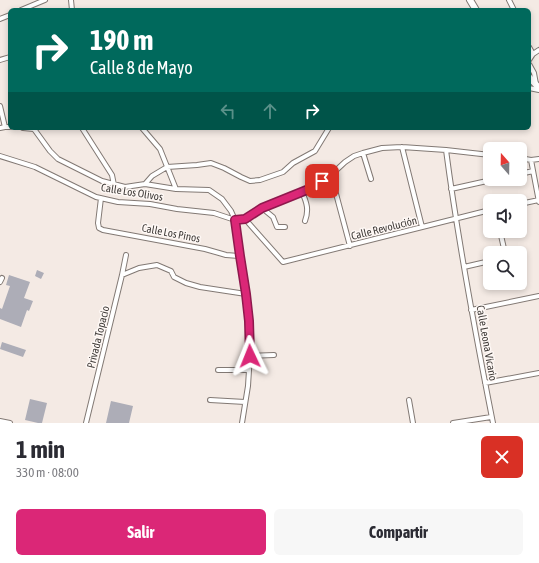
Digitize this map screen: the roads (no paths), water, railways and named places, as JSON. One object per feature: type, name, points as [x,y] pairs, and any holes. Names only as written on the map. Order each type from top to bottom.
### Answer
[{"type":"street","points":[[26,8],[44,0]]},
{"type":"street","points":[[531,50],[533,54]]},
{"type":"street","points":[[531,57],[539,50]]},
{"type":"street","points":[[531,68],[538,87]]},
{"type":"street","points":[[531,79],[538,87]]},
{"type":"street","points":[[0,106],[2,128]]},
{"type":"street","points":[[35,130],[50,151],[58,159],[102,181],[125,187],[145,184],[176,189],[209,190],[222,199],[231,211],[235,220],[249,321],[250,356],[242,423]]},
{"type":"street","points":[[83,130],[112,175],[114,185]]},
{"type":"street","points":[[144,130],[160,149],[176,189]]},
{"type":"street","points":[[145,184],[152,176],[167,167],[211,163],[250,181],[260,180],[283,172],[292,163],[314,150],[328,130]]},
{"type":"street","points":[[402,147],[422,227]]},
{"type":"street","points":[[245,219],[262,208],[314,187],[331,175],[344,162],[363,153],[382,148],[402,147],[483,154]]},
{"type":"street","name":"Calle Leona Vicario","points":[[446,150],[464,267],[493,423]]},
{"type":"street","points":[[363,153],[371,179]]},
{"type":"street","name":"Calle Los Olivos","points":[[0,156],[35,167],[101,198],[118,202],[150,204],[214,213],[235,220],[245,219]]},
{"type":"street","points":[[527,159],[539,159]]},
{"type":"street","points":[[527,203],[539,201],[531,160]]},
{"type":"street","points":[[527,172],[533,171]]},
{"type":"street","points":[[331,175],[350,246]]},
{"type":"street","points":[[451,189],[483,182]]},
{"type":"street","points":[[302,192],[305,198],[308,213],[305,221]]},
{"type":"street","name":"Calle Los Pinos","points":[[101,198],[98,223],[100,228],[103,230],[205,249],[226,255],[240,256]]},
{"type":"street","points":[[262,208],[273,217],[277,227],[285,227]]},
{"type":"street","name":"Calle Revolución","points":[[245,219],[283,262],[483,212]]},
{"type":"street","name":"Privada Topacio","points":[[86,423],[126,255]]},
{"type":"street","points":[[464,267],[483,263]]},
{"type":"street","points":[[122,275],[139,268],[157,266],[171,271],[174,277],[186,283],[200,287],[246,294]]},
{"type":"street","points":[[472,310],[539,296]]},
{"type":"street","points":[[250,356],[274,355]]},
{"type":"street","points":[[218,370],[249,370]]},
{"type":"street","points":[[485,384],[539,373]]},
{"type":"street","points":[[210,400],[245,402]]},
{"type":"street","points":[[409,400],[413,423]]},
{"type":"street","points":[[453,423],[492,417]]},
{"type":"street","points":[[0,420],[10,423]]}]
